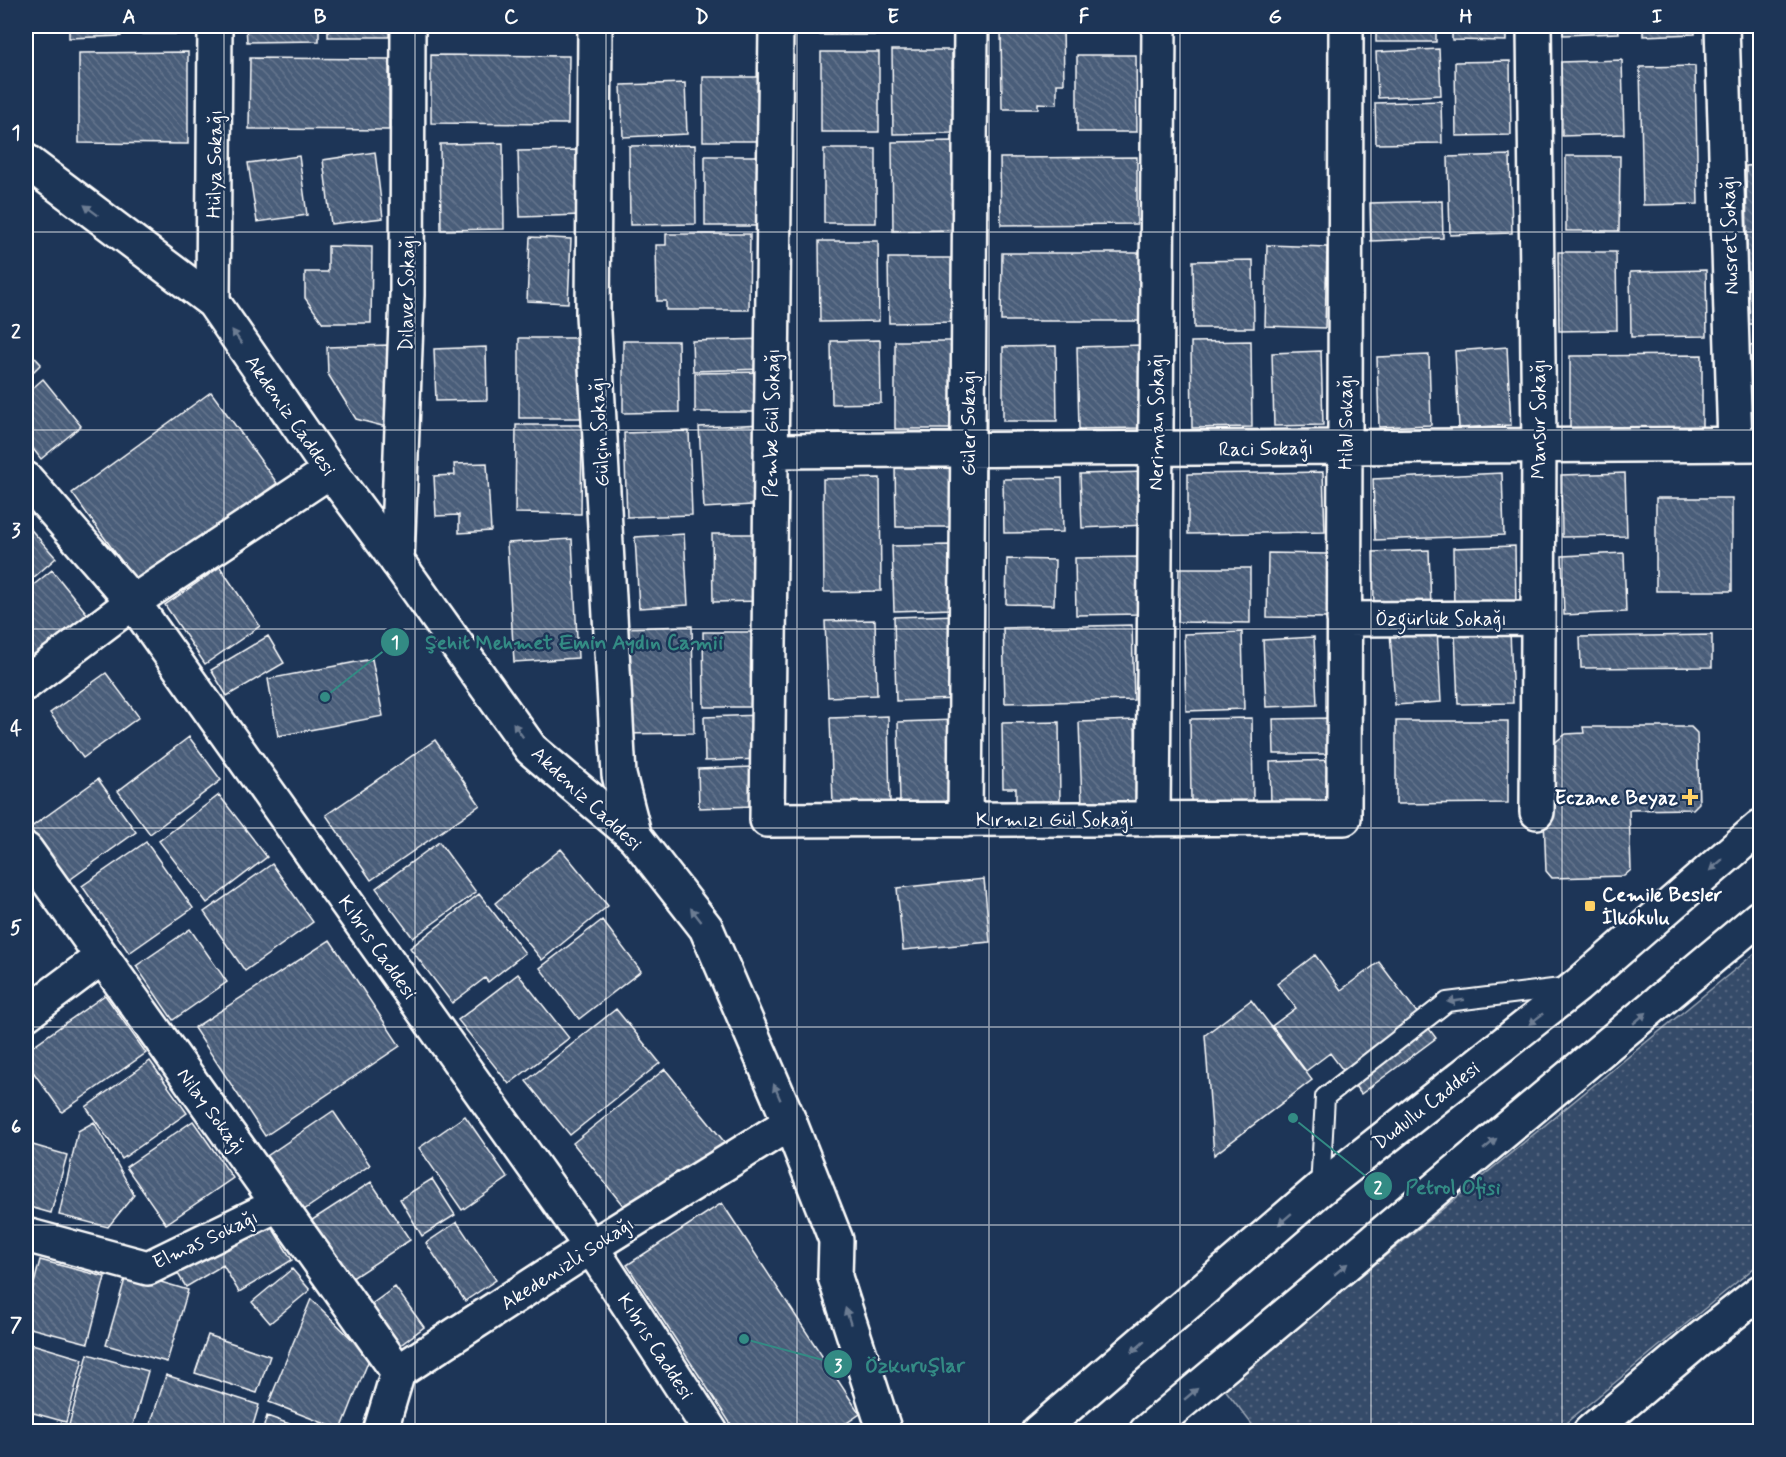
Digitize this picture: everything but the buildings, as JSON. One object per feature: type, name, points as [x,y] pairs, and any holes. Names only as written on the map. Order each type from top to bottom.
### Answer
[{"type":"street","name":"Hülya Sokağı","points":[[213,302],[215,26]]},
{"type":"street","name":"Dilaver Sokağı","points":[[397,561],[407,295],[408,26]]},
{"type":"street","name":"Gülçin Sokağı","points":[[595,26],[593,314],[619,776],[635,837]]},
{"type":"street","name":"Pembe Gül Sokağı","points":[[767,820],[776,26]]},
{"type":"street","name":"Güler Sokağı","points":[[965,820],[971,26]]},
{"type":"street","name":"Neriman Sokağı","points":[[1153,819],[1159,26]]},
{"type":"street","name":"Hilal Sokağı","points":[[1344,818],[1346,26]]},
{"type":"street","name":"Mansur Sokağı","points":[[1534,26],[1539,445],[1537,812]]},
{"type":"street","name":"Nusret Sokağı","points":[[1722,26],[1748,444]]},
{"type":"street","name":"Akdeniz Caddesi","points":[[26,160],[213,302],[330,471],[531,749],[635,837],[706,928],[790,1123],[836,1240],[835,1276],[885,1431]]},
{"type":"street","name":"Raci Sokağı","points":[[771,451],[1748,444]]},
{"type":"street","points":[[26,683],[133,602],[330,471]]},
{"type":"street","name":"Kıbrıs Caddesi","points":[[26,478],[133,602],[591,1247],[711,1431]]},
{"type":"street","name":"Özgürlük Sokağı","points":[[1344,619],[1538,618]]},
{"type":"street","name":"Kırmızı Gül Sokağı","points":[[767,820],[1344,818]]},
{"type":"street","name":"Dudullu Caddesi","points":[[1038,1431],[1320,1189],[1577,986],[1761,827]]},
{"type":"street","name":"Nilay Sokağı","points":[[26,850],[398,1372]]},
{"type":"street","points":[[1146,1431],[1761,917]]},
{"type":"street","points":[[26,1014],[102,957]]},
{"type":"street","name":"Akedenizli Sokağı","points":[[398,1372],[591,1247],[790,1123]]},
{"type":"street","name":"Elmas Sokağı","points":[[26,1235],[148,1268],[279,1204]]},
{"type":"street","points":[[1590,1431],[1699,1340],[1761,1292]]},
{"type":"street","points":[[380,1431],[398,1372]]},
{"type":"lane","points":[[1320,1189],[1325,1097],[1447,1002],[1577,986]]},
{"type":"shaded area","points":[[1760,949],[1760,1263],[1556,1431],[1257,1431],[1224,1388]]},
{"type":"place","name":"Şehit Mehmet Emin Aydın Camii","points":[[325,697]]},
{"type":"place","name":"Eczane Beyaz","points":[[1690,797]]},
{"type":"place","name":"Cemile Besler İlkokulu","points":[[1590,906]]},
{"type":"place","name":"Petrol Ofisi","points":[[1293,1118]]},
{"type":"place","name":"Özkuruşlar","points":[[744,1339]]}]
